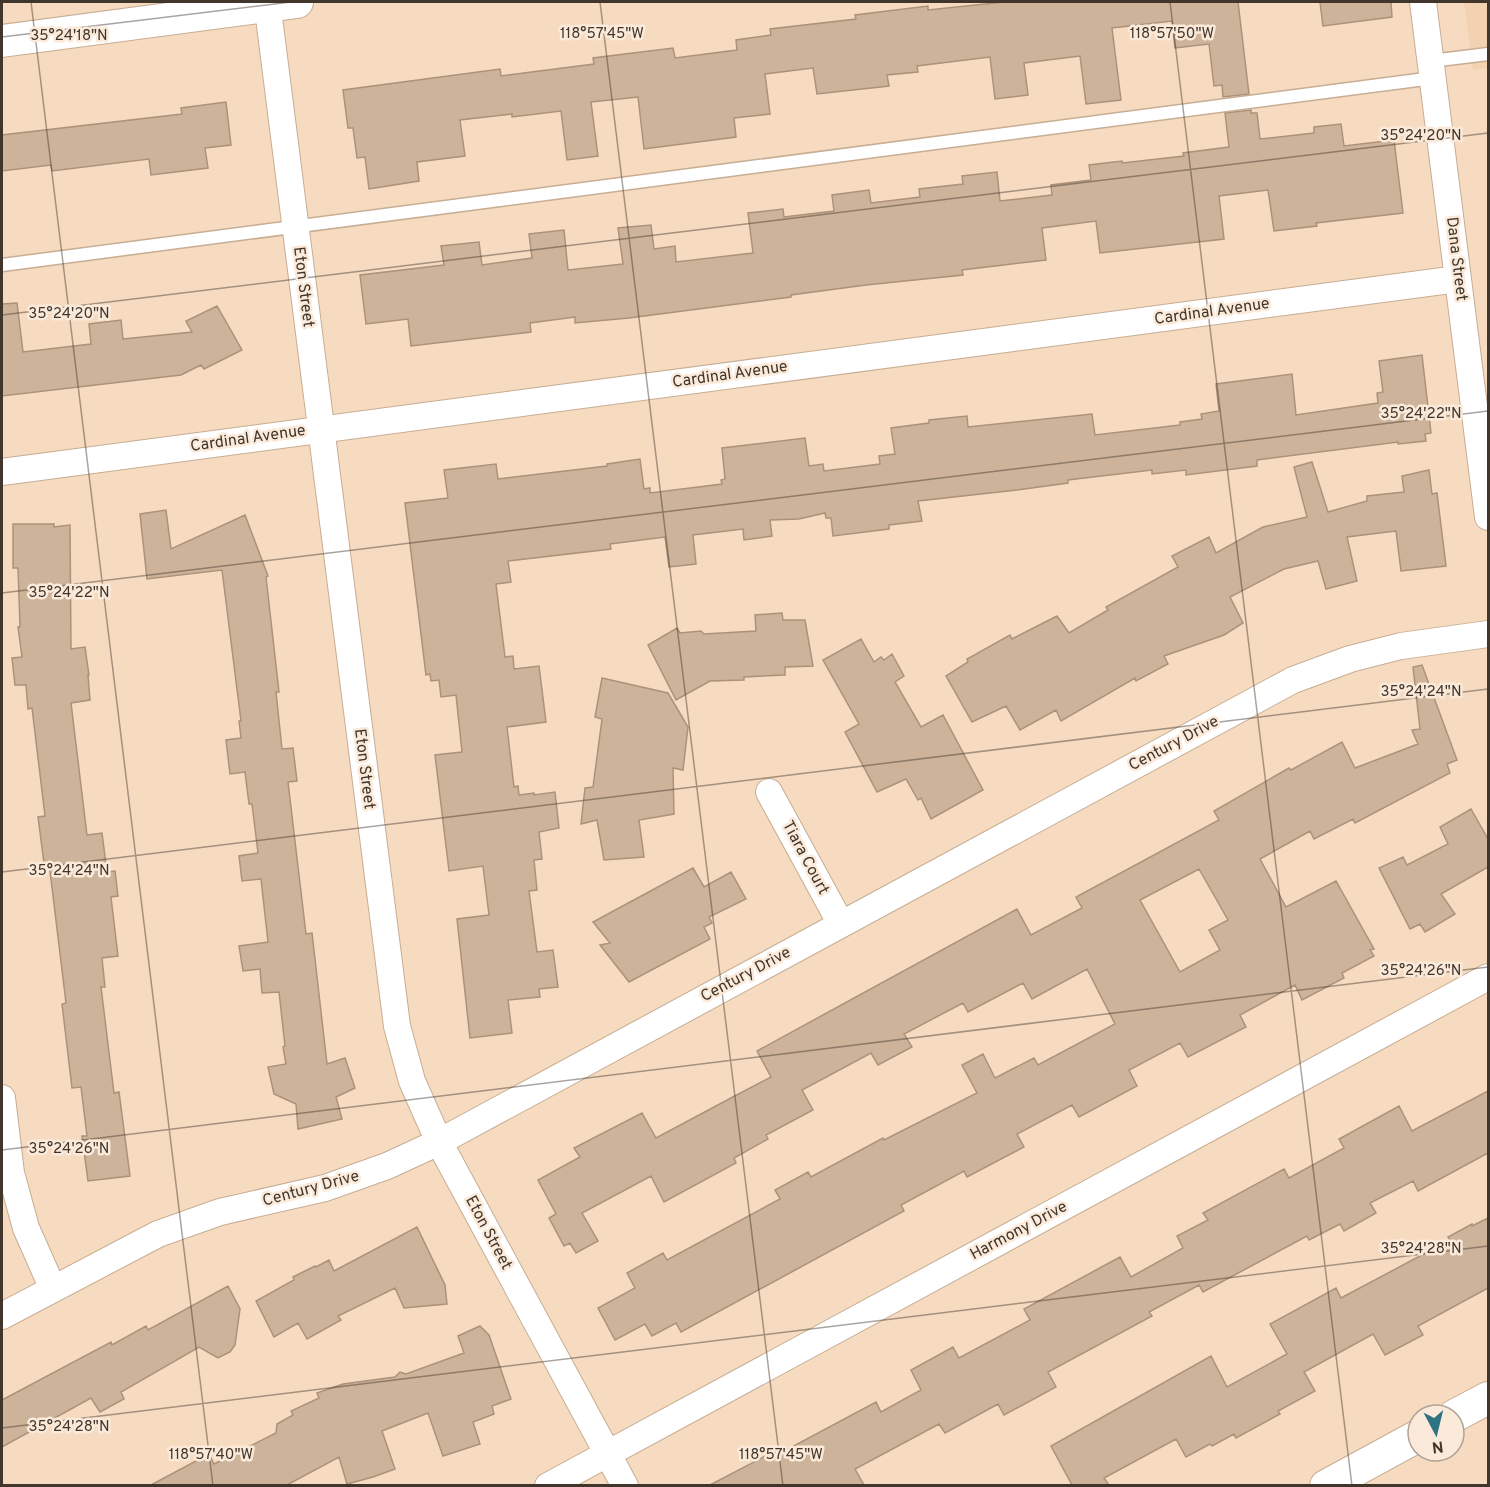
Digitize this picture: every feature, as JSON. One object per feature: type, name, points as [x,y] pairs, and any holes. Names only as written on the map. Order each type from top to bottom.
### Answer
[{"type":"street","name":"Dana Street","points":[[1424,2],[1488,517]]},
{"type":"street","points":[[2,41],[277,3]]},
{"type":"street","name":"Eton Street","points":[[277,3],[295,225],[397,1026],[412,1081],[439,1142],[625,1485]]},
{"type":"street","name":"Cardinal Avenue","points":[[2,472],[1458,279]]},
{"type":"street","name":"Century Drive","points":[[2,1316],[158,1234],[220,1212],[324,1188],[387,1166],[439,1142],[1293,680],[1350,659],[1401,646],[1488,634]]},
{"type":"street","name":"Tiara Court","points":[[769,792],[841,924]]},
{"type":"street","name":"Harmony Drive","points":[[548,1485],[1488,977]]},
{"type":"street","points":[[2,1098],[11,1173],[26,1228],[53,1289]]},
{"type":"street","points":[[1466,1410],[1488,1398]]},
{"type":"street","points":[[1326,1485],[1406,1442]]},
{"type":"lane","points":[[2,265],[1432,70],[1488,54]]},
{"type":"shaded area","points":[[1464,2],[1488,2],[1488,68],[1473,70]]},
{"type":"building","points":[[1004,2],[1238,2],[1249,94],[1223,97],[1222,85],[1214,86],[1209,44],[1175,48],[1172,21],[1112,28],[1121,100],[1086,104],[1080,56],[1024,63],[1028,95],[995,99],[990,57],[917,66],[918,72],[887,75],[889,86],[817,94],[813,68],[765,74],[770,114],[734,118],[736,137],[644,149],[638,97],[591,102],[598,156],[567,160],[561,111],[460,120],[465,156],[417,162],[419,181],[369,189],[365,157],[357,158],[353,128],[348,128],[343,90],[500,69],[501,76],[594,64],[593,58],[673,48],[675,58],[737,50],[736,40],[771,35],[770,29],[856,19],[855,15],[928,6],[928,10]]},
{"type":"building","points":[[1320,2],[1391,2],[1392,17],[1323,26]]},
{"type":"building","points":[[226,102],[231,145],[205,148],[208,168],[151,175],[149,159],[52,171],[51,165],[2,171],[2,135],[182,114],[181,108]]},
{"type":"building","points":[[1251,110],[1251,113],[1257,113],[1260,139],[1314,133],[1314,127],[1341,124],[1344,146],[1394,140],[1403,213],[1316,223],[1317,226],[1274,231],[1268,190],[1219,196],[1224,239],[1100,253],[1096,221],[1042,228],[1046,260],[962,270],[963,275],[866,285],[629,318],[575,323],[575,317],[530,323],[531,332],[411,346],[408,319],[366,324],[360,275],[444,265],[441,246],[479,242],[482,265],[532,258],[529,234],[564,230],[568,270],[623,264],[618,228],[651,225],[654,249],[675,246],[676,262],[753,253],[748,213],[783,209],[784,217],[834,211],[832,195],[869,190],[871,203],[920,197],[919,189],[963,184],[962,176],[997,172],[1000,201],[1052,195],[1051,185],[1091,180],[1089,165],[1184,156],[1183,153],[1229,147],[1225,113]]},
{"type":"building","points":[[17,303],[23,352],[91,344],[89,324],[121,320],[123,339],[192,332],[186,321],[217,306],[242,350],[204,369],[201,365],[181,375],[2,396],[2,304]]},
{"type":"building","points":[[1422,355],[1431,433],[1425,434],[1426,441],[1398,444],[1398,442],[1257,460],[1257,466],[1186,475],[1186,470],[1152,474],[1152,470],[1068,480],[1068,483],[1017,490],[918,501],[922,521],[889,525],[889,529],[833,536],[831,518],[826,518],[825,513],[799,519],[770,520],[772,536],[744,540],[743,529],[693,535],[696,564],[669,567],[665,537],[610,544],[611,549],[508,561],[511,582],[496,584],[505,657],[513,656],[514,669],[539,666],[546,722],[507,727],[514,787],[518,786],[519,795],[555,792],[559,828],[539,832],[542,859],[534,860],[537,890],[529,891],[537,952],[553,950],[558,987],[539,989],[540,997],[508,1000],[512,1033],[470,1038],[457,919],[489,915],[483,866],[449,871],[435,755],[462,752],[456,695],[441,697],[439,680],[431,681],[430,674],[426,675],[405,503],[448,498],[444,470],[496,464],[498,479],[607,466],[607,464],[640,459],[644,489],[650,488],[650,493],[722,484],[721,480],[725,479],[722,448],[805,438],[809,466],[823,464],[824,471],[880,464],[879,456],[895,454],[891,428],[929,423],[929,420],[967,416],[968,427],[1092,414],[1095,435],[1180,425],[1180,422],[1202,419],[1201,414],[1219,411],[1216,384],[1292,374],[1296,415],[1378,403],[1377,393],[1383,392],[1379,361]]},
{"type":"building","points":[[1312,462],[1328,512],[1367,501],[1367,496],[1404,492],[1402,476],[1429,470],[1432,494],[1437,493],[1446,566],[1401,571],[1396,531],[1347,537],[1357,581],[1326,589],[1318,561],[1284,569],[1230,597],[1243,623],[1224,635],[1164,656],[1168,664],[1136,681],[1135,678],[1061,721],[1056,710],[1020,730],[1006,706],[972,722],[946,676],[968,662],[967,659],[1010,635],[1012,639],[1057,616],[1069,633],[1108,610],[1106,607],[1178,567],[1172,556],[1209,537],[1216,553],[1263,527],[1307,517],[1294,467]]},
{"type":"building","points":[[166,510],[171,549],[245,515],[268,576],[266,577],[279,692],[276,692],[282,749],[293,748],[297,781],[288,782],[306,934],[312,933],[327,1064],[345,1058],[355,1088],[336,1097],[342,1119],[298,1129],[296,1104],[274,1094],[268,1067],[286,1064],[279,992],[262,993],[260,969],[243,971],[239,946],[268,942],[261,879],[242,881],[239,856],[258,853],[252,804],[249,804],[245,772],[230,774],[226,740],[241,738],[239,721],[241,721],[222,570],[147,579],[140,514]]},
{"type":"building","points":[[13,524],[54,524],[54,527],[70,525],[71,649],[85,647],[90,700],[71,703],[87,835],[102,833],[107,872],[115,871],[118,896],[111,897],[118,956],[102,958],[105,987],[101,987],[114,1093],[119,1092],[130,1176],[88,1181],[82,1136],[87,1136],[81,1087],[72,1088],[62,1004],[66,1003],[49,863],[44,863],[38,817],[45,816],[32,708],[28,709],[26,685],[15,685],[12,658],[22,657],[18,627],[20,627],[18,568],[13,568]]},
{"type":"building","points":[[782,613],[783,620],[805,620],[813,666],[785,667],[785,675],[710,681],[676,700],[648,645],[677,628],[680,633],[701,631],[704,634],[756,631],[755,615]]},
{"type":"building","points":[[861,639],[874,662],[881,657],[884,660],[892,654],[904,676],[895,682],[921,727],[943,715],[983,790],[931,819],[921,798],[918,800],[906,779],[877,792],[845,732],[859,724],[823,660]]},
{"type":"building","points":[[1422,665],[1457,760],[1447,764],[1450,773],[1355,823],[1353,819],[1314,839],[1310,831],[1260,859],[1286,907],[1336,881],[1374,949],[1370,950],[1374,956],[1342,973],[1344,978],[1302,1000],[1295,985],[1240,1015],[1246,1027],[1188,1057],[1180,1043],[1129,1070],[1137,1086],[1079,1117],[1072,1105],[1017,1134],[1024,1147],[967,1177],[964,1171],[901,1205],[904,1211],[681,1332],[676,1323],[652,1336],[645,1324],[615,1340],[598,1308],[635,1288],[627,1273],[663,1253],[667,1260],[780,1199],[775,1190],[808,1172],[811,1177],[883,1138],[884,1140],[977,1093],[962,1065],[983,1054],[995,1078],[1034,1058],[1038,1065],[1115,1024],[1087,969],[1032,999],[1023,983],[968,1012],[963,1003],[904,1034],[912,1047],[878,1065],[871,1053],[802,1090],[813,1110],[766,1135],[768,1139],[734,1158],[736,1163],[664,1202],[651,1176],[582,1213],[598,1241],[576,1253],[570,1243],[564,1246],[549,1218],[556,1214],[538,1180],[580,1157],[574,1148],[642,1113],[656,1138],[771,1077],[757,1051],[1017,909],[1031,935],[1082,908],[1076,897],[1219,820],[1214,811],[1289,768],[1291,770],[1342,742],[1355,768],[1418,744],[1412,730],[1420,729],[1413,667]],"holes":[[[1199,869],[1228,920],[1209,930],[1220,950],[1180,972],[1140,900]]]},
{"type":"building","points":[[602,678],[668,693],[688,727],[683,770],[673,768],[674,814],[639,820],[644,857],[604,860],[597,820],[581,824],[585,788],[593,787],[602,719],[595,717]]},
{"type":"building","points":[[1471,809],[1488,839],[1488,867],[1441,894],[1455,914],[1425,932],[1420,924],[1410,929],[1379,868],[1403,857],[1407,865],[1448,844],[1440,827]]},
{"type":"building","points":[[693,868],[704,887],[731,872],[746,899],[709,917],[712,923],[704,927],[710,939],[629,982],[600,945],[610,943],[593,922]]},
{"type":"building","points":[[1488,1091],[1488,1153],[1418,1191],[1413,1181],[1370,1203],[1376,1213],[1344,1231],[1340,1224],[1309,1240],[1307,1236],[1203,1292],[1199,1285],[1149,1312],[1152,1316],[1048,1372],[1056,1387],[1004,1415],[998,1404],[945,1433],[939,1424],[855,1469],[864,1485],[710,1485],[775,1451],[777,1455],[876,1402],[881,1412],[921,1390],[911,1370],[953,1347],[959,1358],[1030,1320],[1024,1309],[1120,1257],[1131,1277],[1183,1248],[1177,1236],[1208,1220],[1203,1213],[1284,1169],[1289,1178],[1344,1148],[1339,1139],[1399,1106],[1412,1131]]},
{"type":"building","points":[[1488,1218],[1488,1288],[1418,1326],[1423,1335],[1385,1355],[1373,1334],[1304,1372],[1315,1391],[1278,1411],[1280,1414],[1236,1438],[1234,1434],[1186,1457],[1176,1439],[1104,1478],[1109,1485],[1072,1485],[1051,1446],[1211,1356],[1227,1387],[1287,1354],[1270,1324],[1336,1288],[1341,1298],[1450,1240],[1448,1237]]},
{"type":"building","points":[[417,1227],[445,1285],[447,1304],[404,1308],[395,1288],[338,1316],[341,1320],[307,1339],[298,1323],[274,1337],[256,1301],[315,1266],[329,1260],[334,1271]]},
{"type":"building","points":[[228,1286],[240,1309],[235,1345],[230,1352],[218,1358],[199,1347],[121,1392],[124,1399],[100,1412],[91,1398],[2,1447],[2,1400],[111,1342],[112,1345],[146,1326],[148,1330]]},
{"type":"building","points":[[480,1326],[489,1335],[511,1399],[492,1406],[494,1414],[473,1422],[480,1444],[443,1456],[428,1413],[382,1431],[395,1469],[347,1484],[339,1457],[287,1485],[151,1485],[209,1454],[214,1464],[276,1433],[277,1424],[293,1415],[291,1411],[319,1398],[317,1393],[343,1384],[395,1377],[400,1372],[406,1374],[464,1353],[458,1336]]}]
